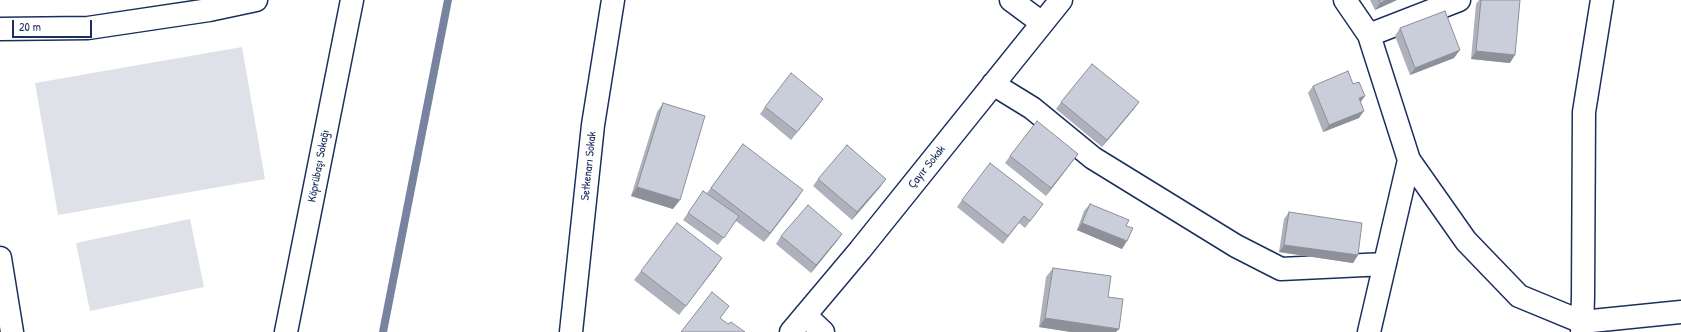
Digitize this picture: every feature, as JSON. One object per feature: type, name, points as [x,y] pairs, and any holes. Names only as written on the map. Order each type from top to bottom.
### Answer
[{"type":"street","points":[[0,29],[88,28],[209,10],[256,0]]},
{"type":"street","name":"Köprübaşı Sokağı","points":[[286,332],[352,0]]},
{"type":"street","name":"Setkenarı Sokak","points":[[571,332],[593,125],[613,0]]},
{"type":"street","points":[[1011,0],[1042,23]]},
{"type":"street","name":"Çayır Sokak","points":[[791,332],[1061,0]]},
{"type":"street","points":[[1346,0],[1369,35],[1409,160],[1466,241],[1519,296],[1582,327],[1681,312]]},
{"type":"street","points":[[1369,35],[1459,0]]},
{"type":"street","points":[[1582,327],[1584,112],[1602,0]]},
{"type":"street","points":[[993,84],[1032,108],[1093,158],[1236,246],[1281,269],[1385,264]]},
{"type":"street","points":[[1368,332],[1409,160]]},
{"type":"street","points":[[0,258],[12,332]]},
{"type":"street","points":[[805,315],[823,332]]},
{"type":"shaded area","points":[[242,47],[265,179],[58,215],[35,83]]},
{"type":"shaded area","points":[[190,219],[204,287],[90,311],[76,243]]},
{"type":"building","points":[[1379,0],[1387,0],[1380,3]]},
{"type":"building","points":[[1481,0],[1520,0],[1515,55],[1476,51]]},
{"type":"building","points":[[1445,11],[1460,50],[1415,68],[1400,28]]},
{"type":"building","points":[[1092,64],[1139,102],[1107,140],[1061,102]]},
{"type":"building","points":[[1348,71],[1353,84],[1359,82],[1365,96],[1359,98],[1364,111],[1329,125],[1313,86]]},
{"type":"building","points":[[791,73],[823,99],[797,132],[765,107]]},
{"type":"building","points":[[663,103],[705,116],[680,200],[637,187]]},
{"type":"building","points":[[1037,121],[1078,154],[1051,188],[1010,156]]},
{"type":"building","points":[[743,144],[803,190],[770,233],[711,188]]},
{"type":"building","points":[[847,145],[886,179],[857,212],[818,179]]},
{"type":"building","points":[[990,163],[1043,204],[1030,221],[1024,216],[1008,236],[962,200]]},
{"type":"building","points":[[703,191],[739,216],[724,238],[688,213]]},
{"type":"building","points":[[1090,204],[1129,220],[1126,226],[1133,228],[1127,241],[1082,223]]},
{"type":"building","points":[[808,205],[842,234],[816,265],[781,236]]},
{"type":"building","points":[[1289,212],[1362,223],[1358,255],[1284,245]]},
{"type":"building","points":[[677,223],[722,258],[686,306],[641,271]]},
{"type":"building","points":[[1053,268],[1111,276],[1108,297],[1123,299],[1119,329],[1045,318]]},
{"type":"building","points":[[712,292],[729,306],[720,318],[728,324],[731,322],[745,332],[681,332]]},
{"type":"waterway","points":[[383,332],[448,0]]}]
